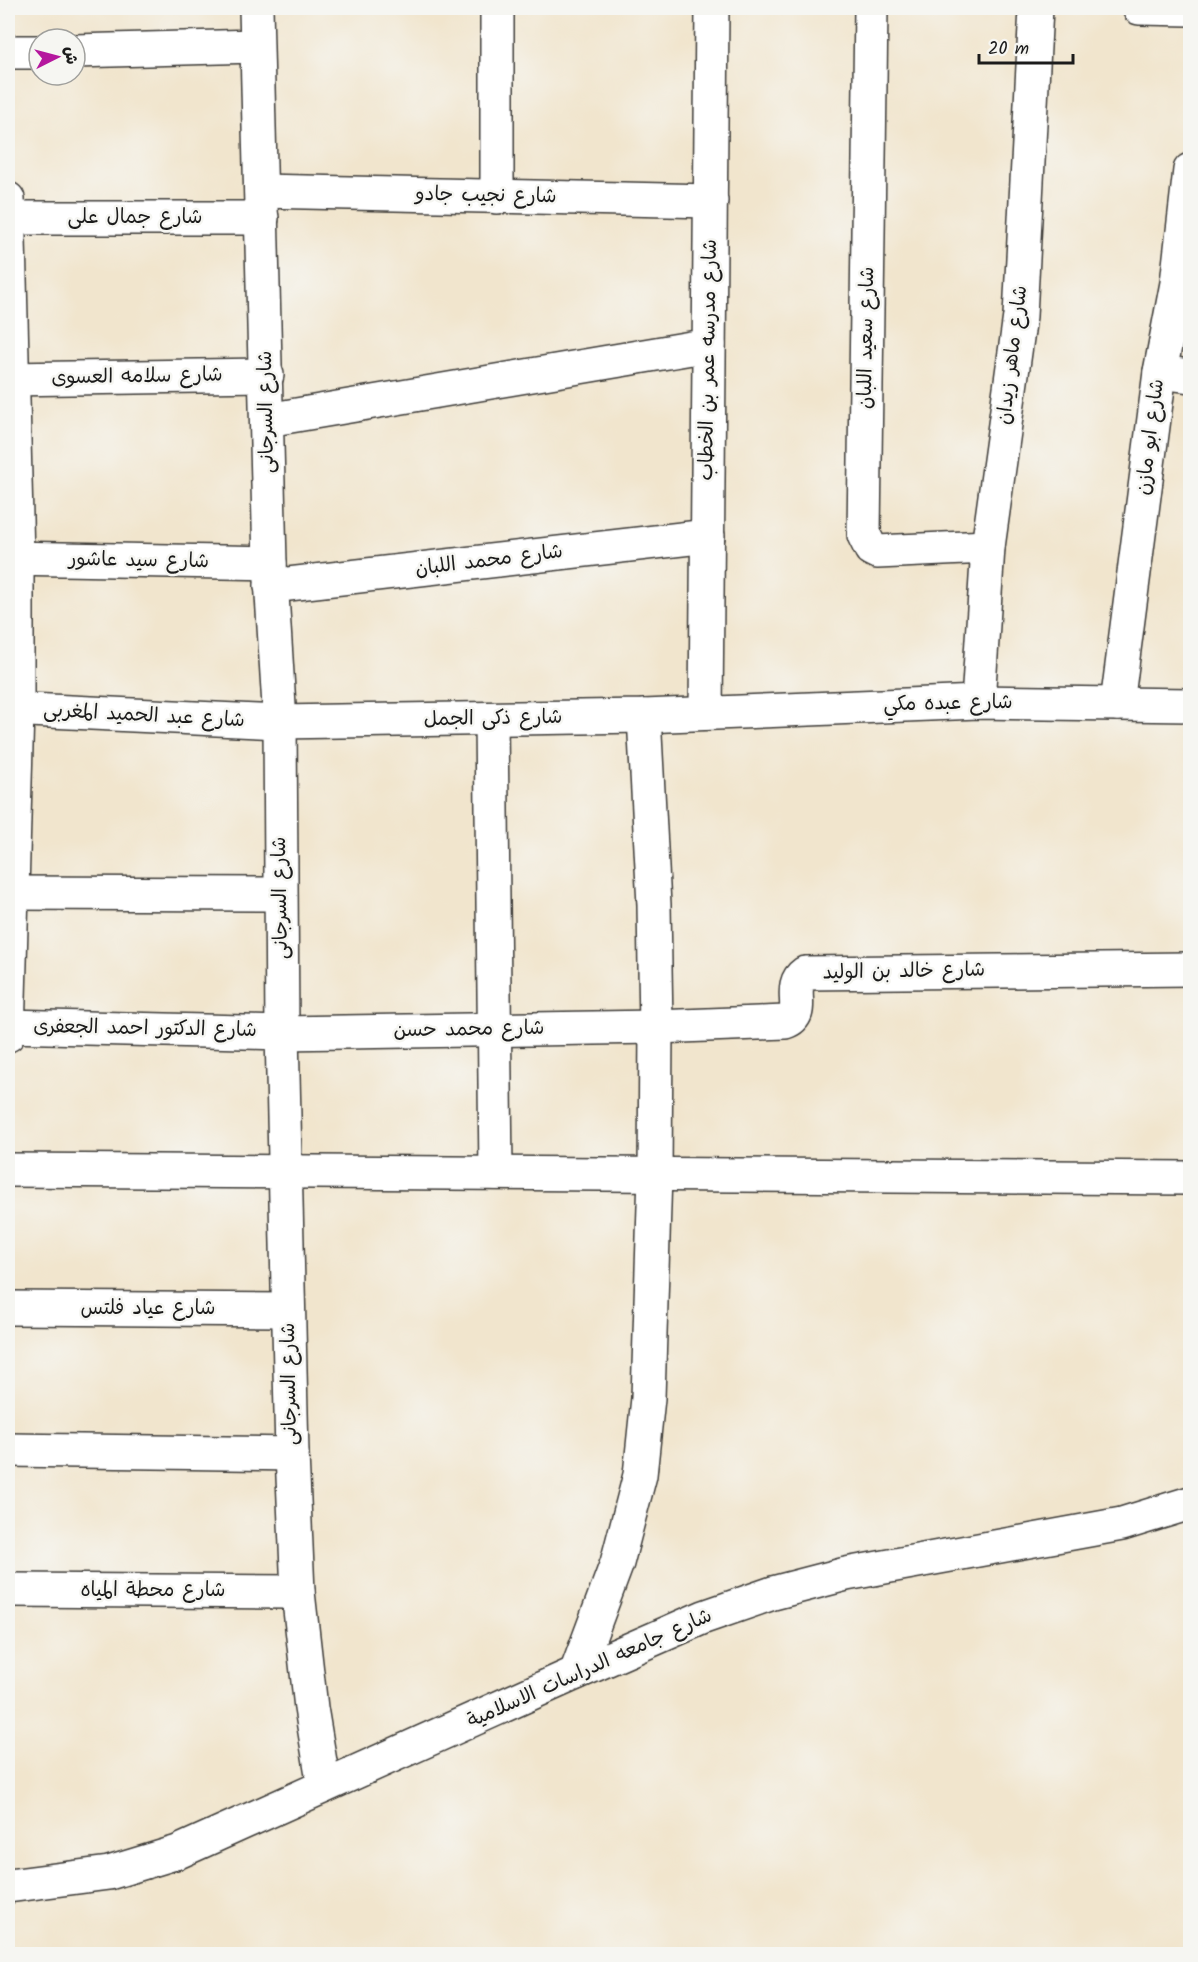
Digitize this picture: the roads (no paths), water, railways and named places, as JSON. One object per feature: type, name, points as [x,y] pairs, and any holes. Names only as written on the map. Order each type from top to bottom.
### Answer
[{"type":"street","name":"شارع السرجانى","points":[[256,8],[271,574],[280,722],[282,1033],[292,1454],[298,1592],[310,1708],[324,1786]]},
{"type":"street","points":[[497,8],[497,197]]},
{"type":"street","name":"شارع مدرسه عمر بن الخطاب","points":[[706,713],[712,8]]},
{"type":"street","name":"شارع سعيد اللبان","points":[[871,8],[864,535],[871,549],[877,552],[988,547]]},
{"type":"street","name":"شارع ماهر زيدان","points":[[978,702],[988,547],[1020,316],[1036,8]]},
{"type":"street","points":[[1139,8],[1191,9]]},
{"type":"street","points":[[87,51],[256,46]]},
{"type":"street","points":[[8,52],[27,52]]},
{"type":"street","name":"شارع ابو مازن","points":[[1117,704],[1175,374],[1177,283],[1191,170]]},
{"type":"street","name":"شارع نجيب جادو","points":[[262,205],[497,197],[711,201]]},
{"type":"street","points":[[8,199],[12,558],[8,1035]]},
{"type":"street","name":"شارع جمال على","points":[[8,218],[262,205]]},
{"type":"street","points":[[267,420],[709,345]]},
{"type":"street","name":"شارع سلامه العسوى","points":[[10,379],[267,375]]},
{"type":"street","name":"شارع محمد اللبان","points":[[271,574],[708,536]]},
{"type":"street","name":"شارع سيد عاشور","points":[[12,558],[271,574]]},
{"type":"street","name":"شارع عبده مكي","points":[[706,713],[978,702],[1191,705]]},
{"type":"street","name":"شارع عبد الحميد المغربى","points":[[12,709],[280,722]]},
{"type":"street","name":"شارع ذكى الجمل","points":[[280,722],[491,720],[706,713]]},
{"type":"street","points":[[576,1673],[617,1563],[640,1475],[648,1398],[655,1174],[656,1027],[654,905],[645,716]]},
{"type":"street","points":[[491,720],[496,1173]]},
{"type":"street","points":[[10,893],[280,894]]},
{"type":"street","name":"شارع خالد بن الوليد","points":[[656,1027],[791,1020],[797,1009],[796,985],[799,977],[805,973],[1191,969]]},
{"type":"street","name":"شارع الدكتور احمد الجعفرى","points":[[8,1026],[282,1033]]},
{"type":"street","name":"شارع محمد حسن","points":[[282,1033],[656,1027]]},
{"type":"street","points":[[8,1170],[1191,1178]]},
{"type":"street","name":"شارع عياد فلتس","points":[[8,1308],[288,1310]]},
{"type":"street","points":[[8,1450],[292,1454]]},
{"type":"street","name":"شارع جامعه الدراسات الاسلامية","points":[[8,1886],[109,1873],[178,1852],[704,1617],[773,1593],[846,1574],[1122,1524],[1191,1503]]},
{"type":"street","name":"شارع محطة المياه","points":[[8,1590],[298,1592]]}]
